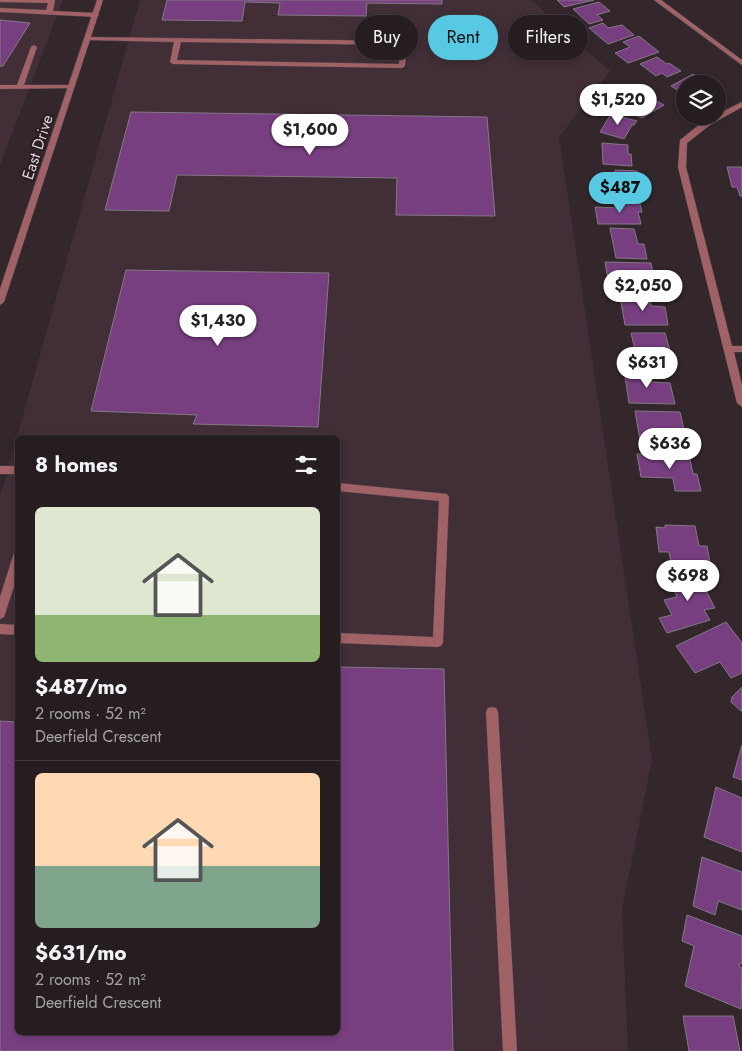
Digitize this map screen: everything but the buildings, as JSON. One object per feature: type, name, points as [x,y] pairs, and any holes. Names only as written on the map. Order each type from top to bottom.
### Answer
[{"type":"street","points":[[0,0],[52,1],[49,12]]},
{"type":"street","name":"East Drive","points":[[0,302],[100,0]]},
{"type":"street","points":[[658,0],[742,63]]},
{"type":"street","points":[[0,10],[96,15]]},
{"type":"street","points":[[88,39],[178,40],[375,43],[404,43],[402,66],[173,62],[178,40]]},
{"type":"street","points":[[20,87],[34,47]]},
{"type":"street","points":[[0,87],[72,87]]},
{"type":"street","points":[[742,104],[707,123],[683,142],[682,166],[742,403]]},
{"type":"street","points":[[728,349],[742,349]]},
{"type":"street","points":[[0,470],[15,470]]},
{"type":"street","points":[[340,487],[444,497],[438,642],[340,638]]},
{"type":"street","points":[[0,614],[15,566]]},
{"type":"street","points":[[0,629],[15,630]]},
{"type":"street","points":[[492,712],[510,1051]]},
{"type":"shaded area","points":[[0,0],[63,0],[0,165]]},
{"type":"shaded area","points":[[140,0],[531,0],[548,15],[508,15],[508,60],[588,60],[588,51],[610,71],[559,137],[652,760],[622,908],[628,1051],[0,1051],[0,497],[15,444],[15,1035],[340,1035],[340,435],[17,435]]}]
